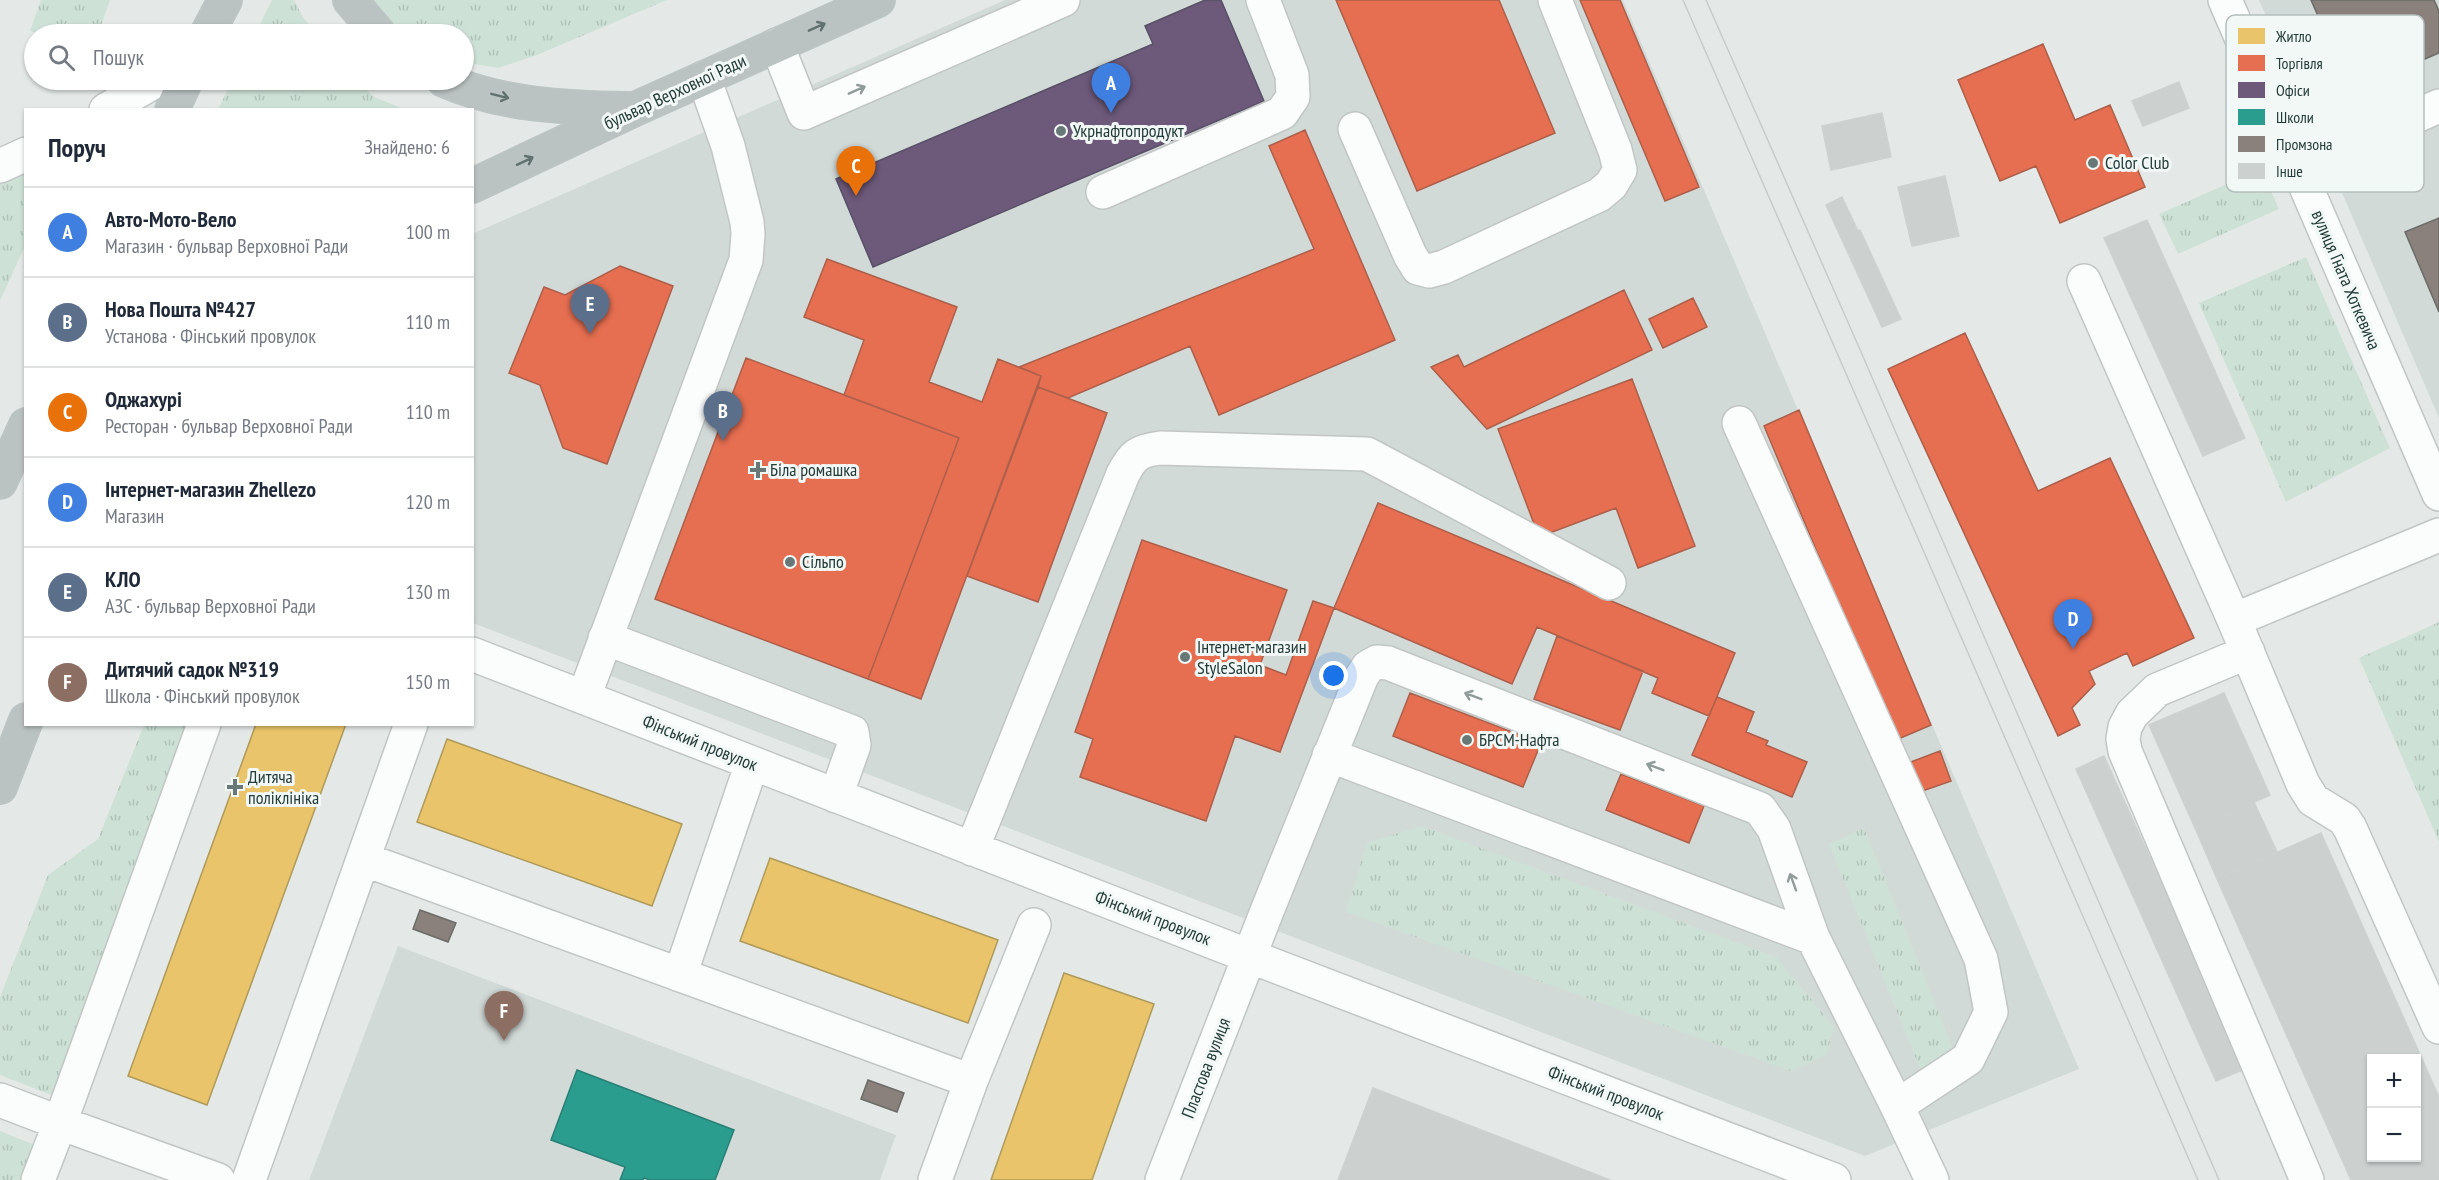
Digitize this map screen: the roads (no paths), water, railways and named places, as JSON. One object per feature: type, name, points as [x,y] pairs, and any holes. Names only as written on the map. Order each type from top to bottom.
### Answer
[{"type":"highway","points":[[212,24],[225,0]]},
{"type":"highway","points":[[350,0],[370,24]]},
{"type":"highway","name":"бульвар Верховної Ради","points":[[474,185],[635,109],[878,0]]},
{"type":"highway","points":[[173,108],[181,90]]},
{"type":"highway","points":[[474,90],[574,109],[635,109]]},
{"type":"highway","points":[[0,482],[24,429]]},
{"type":"highway","points":[[0,787],[24,725]]},
{"type":"street","points":[[777,45],[804,113],[1063,0]]},
{"type":"street","points":[[1103,192],[1282,113],[1293,97],[1292,75],[1263,0]]},
{"type":"street","points":[[1355,129],[1410,255],[1418,268],[1429,271],[1444,267],[1599,195],[1611,185],[1620,170],[1616,150],[1555,0]]},
{"type":"street","name":"вулиця Гната Хоткевича","points":[[2225,0],[2232,15]]},
{"type":"street","points":[[584,697],[742,271],[748,248],[747,222],[728,146],[704,78]]},
{"type":"street","points":[[109,108],[140,90]]},
{"type":"street","points":[[2424,113],[2439,106]]},
{"type":"street","points":[[0,166],[24,155]]},
{"type":"street","name":"вулиця Гната Хоткевича","points":[[2308,192],[2439,494]]},
{"type":"street","points":[[2084,281],[2248,652],[2303,784],[2313,800],[2344,819],[2350,828],[2439,1027]]},
{"type":"street","points":[[1739,423],[1981,959],[1991,1012],[1968,1059],[1897,1106]]},
{"type":"street","points":[[972,849],[1122,474],[1130,461],[1142,450],[1160,448],[1367,454],[1609,584]]},
{"type":"street","points":[[2234,620],[2439,535]]},
{"type":"street","points":[[605,638],[852,732],[854,745],[836,796]]},
{"type":"street","points":[[2248,652],[2157,690],[2132,714],[2125,727],[2123,739],[2125,751],[2307,1180]]},
{"type":"street","name":"Фінський провулок","points":[[474,655],[1834,1180]]},
{"type":"street","name":"Пластова вулиця","points":[[1162,1180],[1329,755],[1362,676],[1368,667],[1377,662],[1388,663],[1760,808],[1774,829],[1813,938],[1932,1180]]},
{"type":"street","points":[[38,1180],[203,726]]},
{"type":"street","points":[[249,1180],[410,726]]},
{"type":"street","points":[[1329,755],[1813,938]]},
{"type":"street","points":[[680,975],[752,763]]},
{"type":"street","points":[[363,859],[971,1081]]},
{"type":"street","points":[[935,1180],[971,1081],[1034,925]]},
{"type":"street","points":[[0,1100],[209,1179]]},
{"type":"tram line","points":[[1683,0],[2198,1180]]},
{"type":"tram line","points":[[1706,0],[1858,345],[2219,1180]]},
{"type":"place","name":"Авто-Мото-Вело","points":[[1111,113]]},
{"type":"place","name":"Укрнафтопродукт","points":[[1061,131]]},
{"type":"place","name":"Color Club","points":[[2093,163]]},
{"type":"place","name":"Оджахурі","points":[[856,196]]},
{"type":"place","name":"КЛО","points":[[590,334]]},
{"type":"place","name":"Нова Пошта №427","points":[[723,441]]},
{"type":"place","name":"Біла ромашка","points":[[758,470]]},
{"type":"place","name":"Сільпо","points":[[790,562]]},
{"type":"place","name":"Інтернет-магазин Zhellezo","points":[[2073,649]]},
{"type":"place","name":"Інтернет-магазин StyleSalon","points":[[1185,657]]},
{"type":"place","name":"БРСМ-Нафта","points":[[1467,740]]},
{"type":"place","name":"Дитяча поліклініка","points":[[235,787]]},
{"type":"place","name":"Дитячий садок №319","points":[[504,1041]]}]
